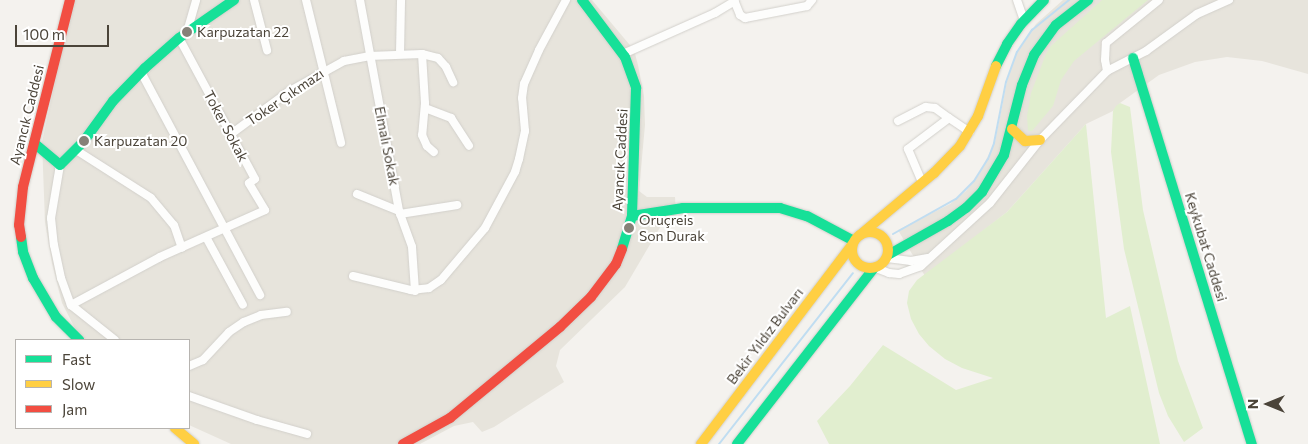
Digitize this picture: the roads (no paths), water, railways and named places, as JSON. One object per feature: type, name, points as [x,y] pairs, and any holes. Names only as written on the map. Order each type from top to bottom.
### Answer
[{"type":"street","name":"Ayancık Caddesi","points":[[70,0],[23,187],[19,225],[23,252],[33,278],[56,317],[78,339]]},
{"type":"street","points":[[183,35],[196,0]]},
{"type":"street","points":[[114,339],[71,305],[59,272],[51,218],[60,165],[76,150],[113,101],[141,72],[183,35],[234,0]]},
{"type":"street","points":[[254,0],[267,50]]},
{"type":"street","points":[[306,0],[341,143]]},
{"type":"street","name":"Elmalı Sokak","points":[[360,0],[369,56],[400,212],[412,247],[415,291]]},
{"type":"street","points":[[400,54],[401,0]]},
{"type":"street","points":[[353,276],[415,291],[429,288],[437,283],[485,228],[515,172],[525,131],[522,98],[524,84],[566,0]]},
{"type":"street","name":"Ayancık Caddesi","points":[[403,444],[450,418],[560,327],[591,297],[616,264],[632,216],[637,111],[634,80],[623,54],[582,0]]},
{"type":"street","points":[[623,54],[715,13],[734,0],[740,15],[745,18],[807,6],[812,0]]},
{"type":"street","points":[[1017,0],[1024,20]]},
{"type":"street","name":"Bekir Yıldız Bulvarı","points":[[701,444],[855,240],[952,156],[970,132],[983,106],[1002,54],[1024,20],[1044,0]]},
{"type":"street","points":[[737,444],[875,268],[887,256],[948,222],[974,201],[988,184],[1000,165],[1012,129],[1022,86],[1034,55],[1056,25],[1088,0]]},
{"type":"street","points":[[1107,71],[1106,43],[1159,0]]},
{"type":"street","points":[[855,240],[852,257],[857,264],[864,268],[875,268],[889,273],[905,274],[920,266],[990,202],[1040,140],[1107,71],[1155,45],[1197,14],[1229,0]]},
{"type":"street","name":"Toker Sokak","points":[[183,35],[255,179],[249,183],[265,210],[225,228]]},
{"type":"street","points":[[434,152],[427,146],[422,135],[425,108],[422,54],[430,54],[438,58],[446,67],[453,82]]},
{"type":"street","name":"Toker Çıkmazı","points":[[231,134],[280,98],[323,70],[344,61],[369,56],[422,54]]},
{"type":"street","name":"Keykubat Caddesi","points":[[1132,58],[1252,444]]},
{"type":"street","points":[[141,72],[260,295]]},
{"type":"street","points":[[898,121],[928,107],[935,108],[970,132]]},
{"type":"street","points":[[425,108],[451,118],[469,146]]},
{"type":"street","points":[[922,182],[908,149],[948,118]]},
{"type":"street","points":[[1012,129],[1016,135],[1025,141],[1040,140]]},
{"type":"street","points":[[34,143],[60,165]]},
{"type":"street","points":[[76,150],[151,198],[174,225],[182,248]]},
{"type":"street","points":[[357,194],[400,212],[457,205]]},
{"type":"street","points":[[632,216],[682,208],[780,208],[807,216],[855,240]]},
{"type":"street","points":[[71,305],[225,228]]},
{"type":"street","points":[[855,240],[872,232],[879,235],[887,244],[887,256]]},
{"type":"street","points":[[206,237],[243,305]]},
{"type":"street","points":[[887,256],[915,261],[932,256]]},
{"type":"street","points":[[190,366],[203,360],[229,332],[244,322],[261,316],[287,312]]},
{"type":"street","points":[[190,396],[256,420],[307,434]]},
{"type":"street","points":[[175,429],[194,444]]},
{"type":"waterway","points":[[893,234],[956,199],[974,181],[988,159],[994,143],[1006,82],[1017,52],[1032,30],[1069,0]]},
{"type":"waterway","points":[[719,444],[853,273]]},
{"type":"place","name":"Karpuzatan 22","points":[[187,32]]},
{"type":"place","name":"Karpuzatan 20","points":[[84,141]]},
{"type":"place","name":"Oruçreis Son Durak","points":[[629,228]]}]
